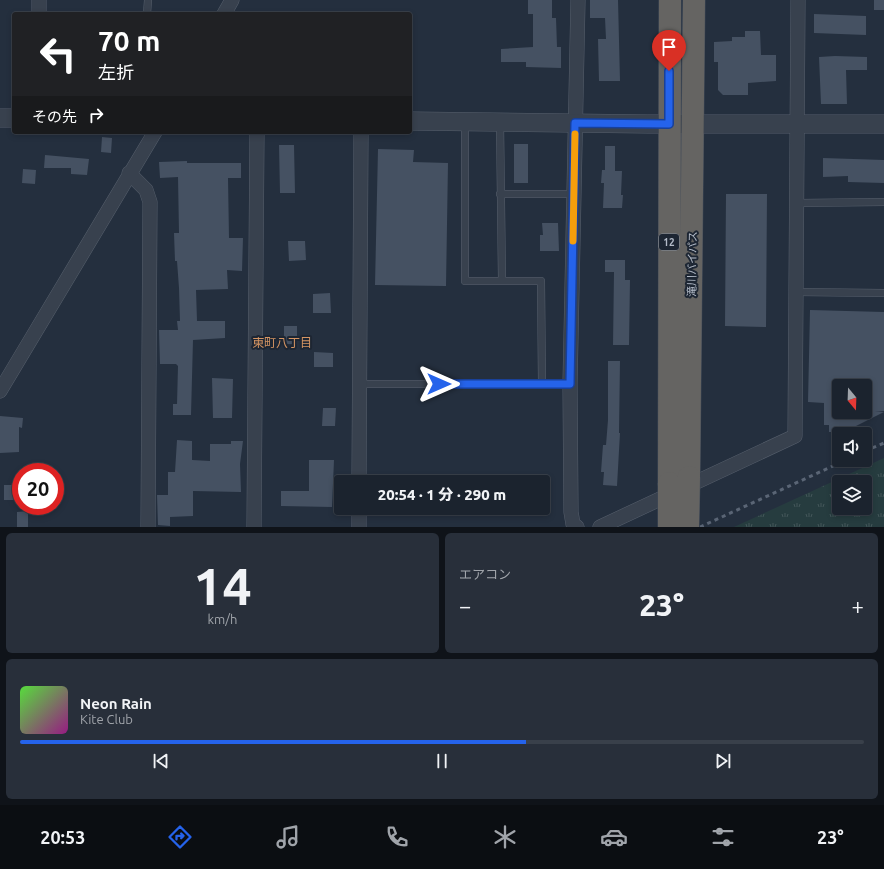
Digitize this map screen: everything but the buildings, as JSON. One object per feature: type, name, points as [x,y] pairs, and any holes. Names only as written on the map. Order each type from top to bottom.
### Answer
[{"type":"highway","name":"滝川バイパス","points":[[670,0],[669,124],[679,480],[688,527]]},
{"type":"highway","name":"滝川バイパス","points":[[669,527],[679,480],[694,124],[694,0]]},
{"type":"street","points":[[39,0],[39,12]]},
{"type":"street","points":[[225,12],[232,0]]},
{"type":"street","points":[[577,527],[573,524],[571,512],[570,384],[578,0]]},
{"type":"street","points":[[600,527],[795,436],[798,0]]},
{"type":"street","points":[[0,118],[12,118]]},
{"type":"street","points":[[412,121],[669,124],[884,124]]},
{"type":"street","points":[[0,391],[129,173],[154,134]]},
{"type":"street","points":[[254,527],[257,134]]},
{"type":"street","points":[[359,475],[361,134]]},
{"type":"street","points":[[129,173],[146,190],[150,202],[148,527]]},
{"type":"street","points":[[359,515],[359,527]]},
{"type":"lane","points":[[147,12],[148,0]]},
{"type":"lane","points":[[465,122],[465,281],[541,281],[542,384]]},
{"type":"lane","points":[[500,122],[502,281]]},
{"type":"lane","points":[[500,194],[574,194]]},
{"type":"lane","points":[[797,203],[884,202]]},
{"type":"lane","points":[[796,292],[884,293]]},
{"type":"lane","points":[[360,384],[570,384]]},
{"type":"green space","points":[[884,458],[884,527],[734,527],[832,482],[832,515],[872,515],[872,475],[847,475],[864,467],[872,467],[872,464]]},
{"type":"railway","points":[[872,448],[884,443]]},
{"type":"railway","points":[[700,527],[832,466]]},
{"type":"slow traffic","points":[[573,241],[575,134]]},
{"type":"district","name":"東町八丁目","points":[[282,342]]},
{"type":"route","points":[[439,384],[570,384],[575,123],[669,124],[669,71]]}]
